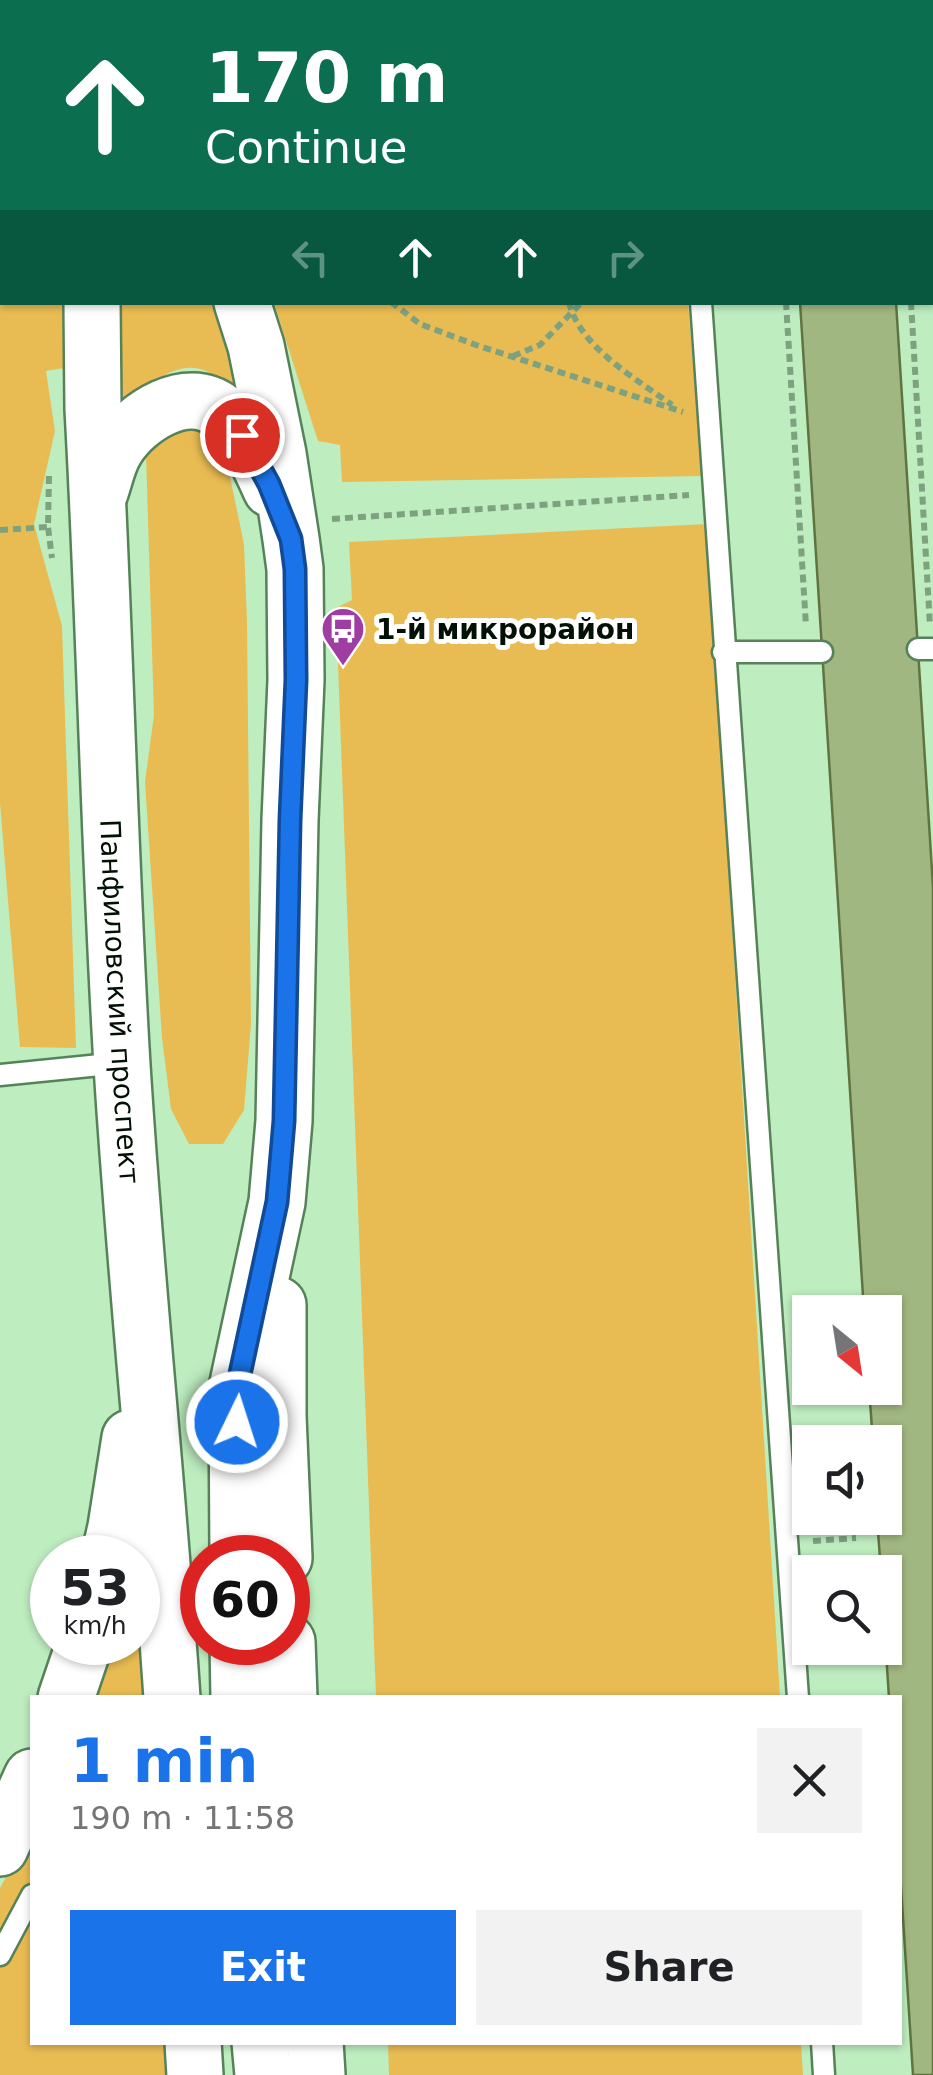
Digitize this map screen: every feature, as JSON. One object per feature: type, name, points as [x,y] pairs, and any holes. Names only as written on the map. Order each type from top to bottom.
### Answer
[{"type":"main road","name":"Панфиловский проспект","points":[[92,305],[93,410],[122,1063],[172,1695]]},
{"type":"main road","points":[[243,305],[256,346],[278,454],[308,529],[295,569],[296,680],[284,1121],[277,1202],[283,1535]]},
{"type":"main road","points":[[98,500],[116,449],[132,428],[179,401],[204,403],[220,410],[242,435],[269,484],[308,529]]},
{"type":"main road","points":[[238,1535],[237,1388],[277,1202]]},
{"type":"main road","points":[[113,1535],[130,1446],[140,1326]]},
{"type":"main road","points":[[67,1695],[78,1665]]},
{"type":"main road","points":[[238,1665],[238,1695]]},
{"type":"main road","points":[[288,1665],[289,1695]]},
{"type":"main road","points":[[0,1848],[30,1781]]},
{"type":"main road","points":[[193,2045],[194,2075]]},
{"type":"main road","points":[[260,2045],[264,2075]]},
{"type":"main road","points":[[316,2045],[317,2075]]},
{"type":"lane","points":[[701,305],[798,1695]]},
{"type":"lane","points":[[723,652],[815,652]]},
{"type":"lane","points":[[0,1075],[122,1063]]},
{"type":"lane","points":[[0,1954],[30,1899]]},
{"type":"lane","points":[[822,2045],[824,2075]]},
{"type":"path","points":[[394,305],[420,324],[476,346],[678,408]]},
{"type":"path","points":[[570,305],[585,335],[612,362],[709,428]]},
{"type":"path","points":[[512,356],[540,346],[580,305]]},
{"type":"path","points":[[786,305],[815,652]]},
{"type":"path","points":[[912,305],[928,649]]},
{"type":"path","points":[[308,529],[713,493]]},
{"type":"path","points":[[0,530],[48,526]]},
{"type":"path","points":[[787,1543],[856,1538]]},
{"type":"shaded area","points":[[0,305],[78,305],[82,365],[46,371],[55,431],[34,524],[62,626],[76,1048],[20,1047],[0,803]]},
{"type":"shaded area","points":[[117,305],[215,305],[240,395],[206,371],[183,368],[148,385],[119,408]]},
{"type":"shaded area","points":[[275,305],[688,305],[702,476],[342,482],[340,445],[318,441]]},
{"type":"shaded area","points":[[187,427],[207,429],[225,453],[244,544],[251,1024],[244,1110],[223,1144],[189,1144],[171,1109],[162,1038],[145,782],[154,715],[146,455],[164,432]]},
{"type":"shaded area","points":[[707,524],[780,1695],[376,1695],[336,608],[352,600],[349,542]]},
{"type":"shaded area","points":[[92,1665],[149,1665],[151,1695],[80,1695]]},
{"type":"shaded area","points":[[30,1823],[30,2045],[172,2045],[175,2075],[0,2075],[0,1888]]},
{"type":"shaded area","points":[[388,2045],[801,2045],[803,2075],[389,2075]]},
{"type":"building","points":[[800,305],[896,305],[933,887],[933,2075],[913,2075],[902,1902],[902,1695],[889,1695],[887,1665],[902,1665],[902,1555],[880,1555],[878,1535],[902,1535],[902,1425],[872,1425],[870,1405],[902,1405],[902,1295],[863,1295]]},
{"type":"place","name":"1-й микрорайон","points":[[343,667]]},
{"type":"route","points":[[237,1422],[237,1388],[277,1202],[284,1121],[296,680],[291,539],[269,484],[242,435]]}]
